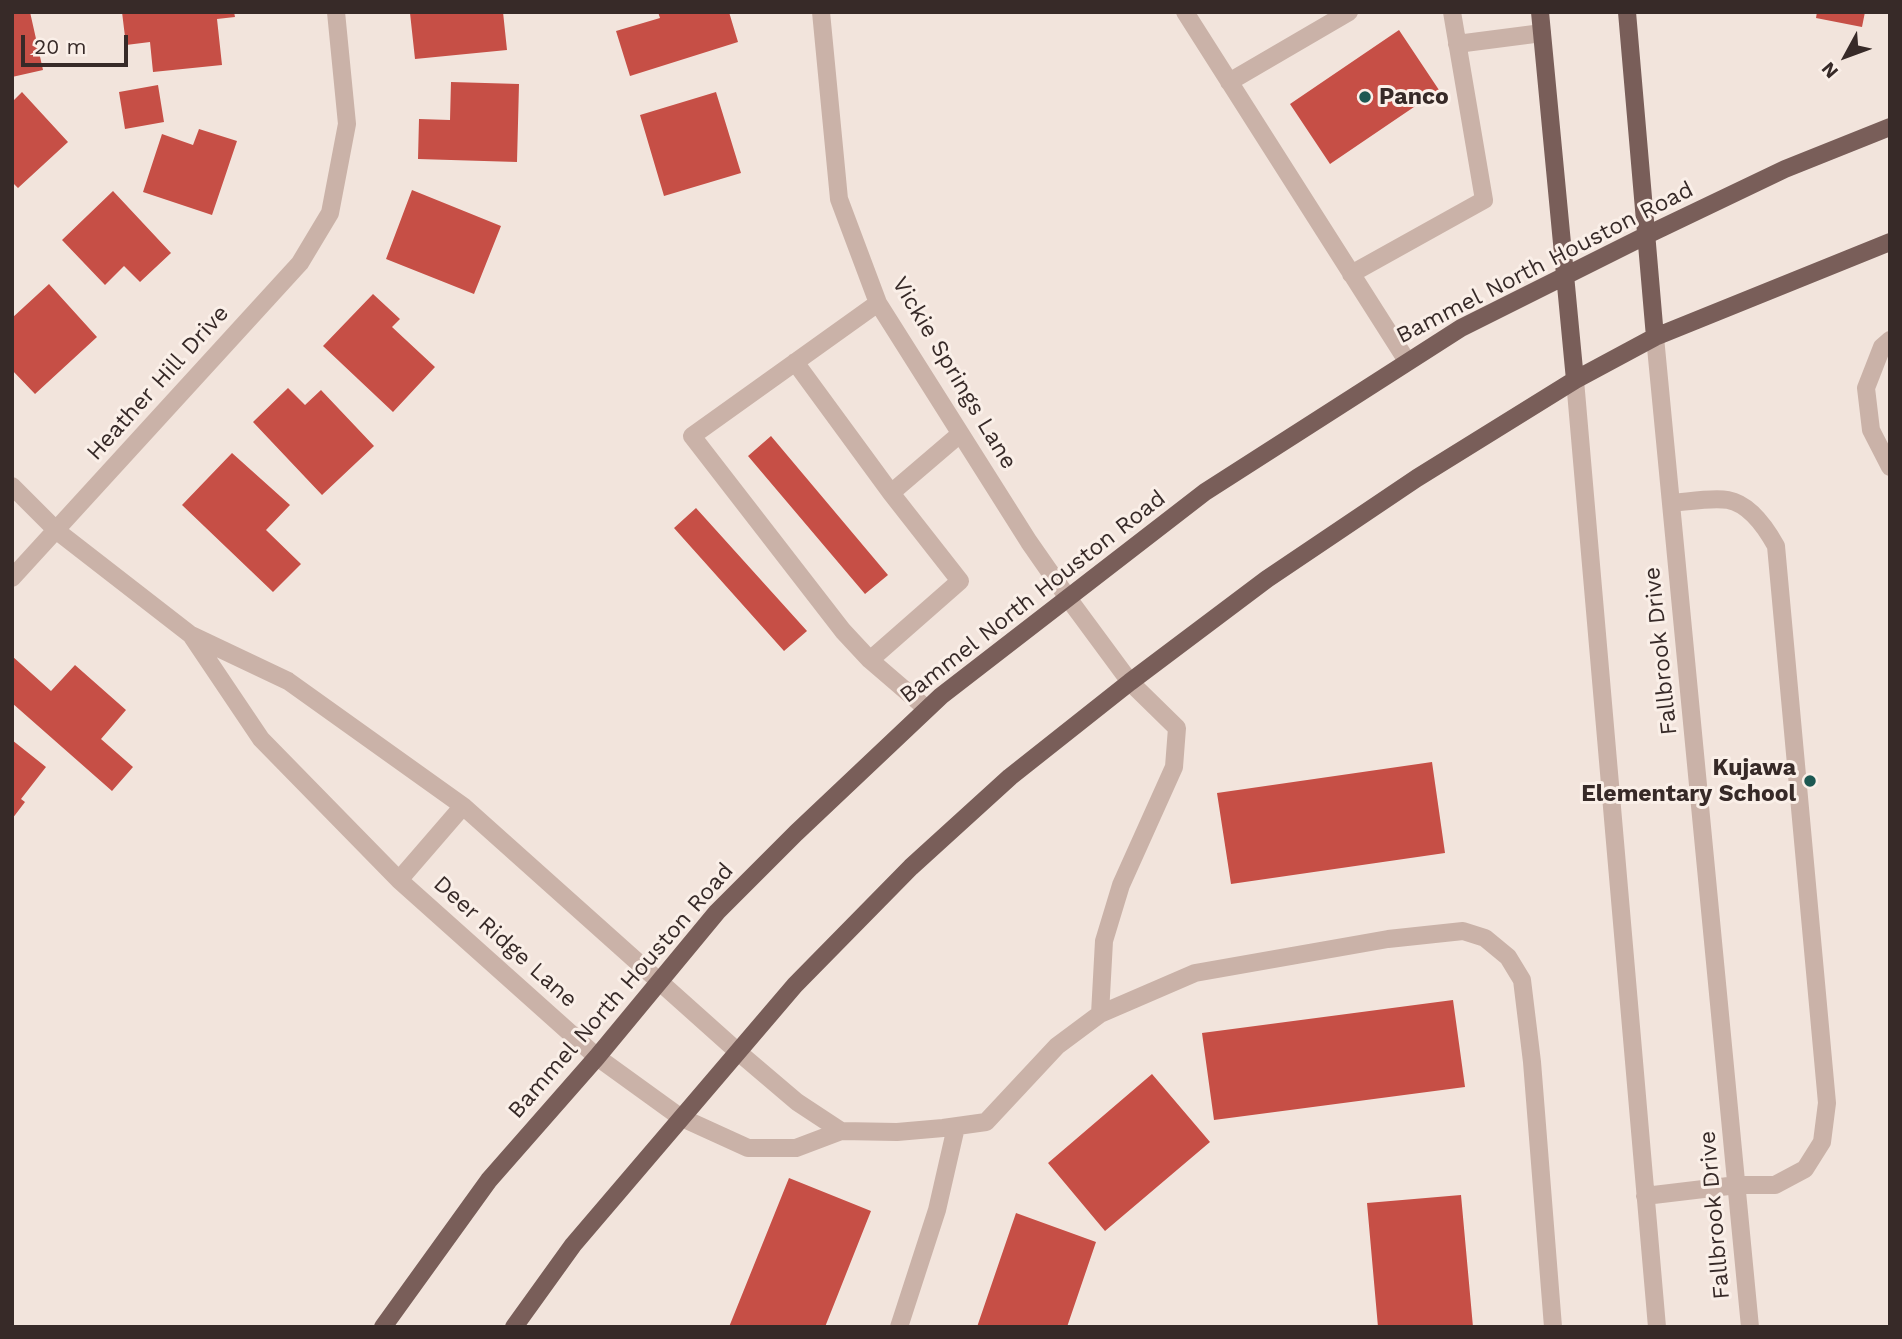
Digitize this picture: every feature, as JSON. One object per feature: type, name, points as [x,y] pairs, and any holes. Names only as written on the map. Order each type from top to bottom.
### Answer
[{"type":"main road","points":[[1540,12],[1575,380]]},
{"type":"main road","name":"Fallbrook Drive","points":[[1627,12],[1655,337]]},
{"type":"main road","name":"Bammel North Houston Road","points":[[383,1327],[489,1180],[597,1057],[717,912],[927,709],[1205,492],[1461,328],[1785,169],[1890,127]]},
{"type":"main road","points":[[514,1327],[573,1245],[795,985],[911,867],[1010,777],[1130,682],[1279,571],[1417,478],[1575,380],[1655,337],[1890,242]]},
{"type":"street","name":"Heather Hill Drive","points":[[12,578],[300,263],[330,213],[347,124],[336,12]]},
{"type":"street","name":"Vickie Springs Lane","points":[[821,12],[839,199],[878,303],[1029,542],[1068,598],[1130,682],[1177,728],[1174,767],[1121,886],[1104,941],[1100,1014]]},
{"type":"street","points":[[1185,12],[1407,361]]},
{"type":"street","points":[[1229,82],[1349,12]]},
{"type":"street","points":[[1351,274],[1484,200],[1452,12]]},
{"type":"street","points":[[1457,44],[1542,33]]},
{"type":"street","points":[[878,303],[692,436],[843,631],[870,660],[927,709]]},
{"type":"street","name":"Fallbrook Drive","points":[[1655,337],[1750,1327]]},
{"type":"street","points":[[1890,340],[1882,347],[1866,388],[1871,430],[1890,467]]},
{"type":"street","points":[[795,362],[891,493],[960,581],[870,660]]},
{"type":"street","points":[[1575,380],[1657,1327]]},
{"type":"street","points":[[1871,430],[1890,432]]},
{"type":"street","points":[[891,493],[960,434]]},
{"type":"street","name":"Deer Ridge Lane","points":[[12,486],[57,531],[191,635],[288,681],[463,806],[737,1051],[797,1102],[841,1131]]},
{"type":"street","points":[[1645,1196],[1737,1185],[1775,1185],[1805,1169],[1822,1142],[1827,1103],[1776,545],[1764,525],[1729,500],[1671,503]]},
{"type":"street","name":"Deer Ridge Lane","points":[[191,635],[261,739],[399,880],[597,1057],[680,1117],[748,1148],[796,1148],[841,1131]]},
{"type":"street","name":"Deer Ridge Lane","points":[[399,880],[463,806]]},
{"type":"street","points":[[841,1131],[897,1132],[986,1122],[1056,1046],[1100,1014],[1195,973],[1388,939],[1463,931],[1485,938],[1508,957],[1522,980],[1532,1062],[1553,1327]]},
{"type":"street","points":[[899,1327],[937,1210],[956,1126]]},
{"type":"building","points":[[12,12],[30,12],[43,70],[12,77]]},
{"type":"building","points":[[122,12],[234,12],[235,17],[217,19],[222,65],[153,72],[150,42],[126,45]]},
{"type":"building","points":[[503,12],[507,50],[415,59],[410,13]]},
{"type":"building","points":[[658,12],[729,12],[738,42],[630,76],[616,31],[660,18]]},
{"type":"building","points":[[1817,12],[1865,12],[1862,27],[1816,18]]},
{"type":"building","name":"Panco","points":[[1399,30],[1439,90],[1330,164],[1290,104]]},
{"type":"building","points":[[451,82],[519,84],[517,162],[418,159],[419,119],[450,120]]},
{"type":"building","points":[[158,85],[164,122],[125,129],[119,92]]},
{"type":"building","points":[[22,92],[68,142],[18,188],[12,182],[12,102]]},
{"type":"building","points":[[716,92],[741,173],[664,196],[640,115]]},
{"type":"building","points":[[199,129],[237,141],[212,215],[143,192],[162,134],[193,145]]},
{"type":"building","points":[[412,190],[501,226],[474,294],[386,259]]},
{"type":"building","points":[[113,191],[171,253],[140,282],[124,266],[105,285],[62,240]]},
{"type":"building","points":[[49,284],[97,337],[35,394],[12,370],[12,318]]},
{"type":"building","points":[[373,294],[400,319],[392,327],[435,367],[393,412],[323,346]]},
{"type":"building","points":[[288,388],[305,405],[321,390],[374,446],[322,495],[253,422]]},
{"type":"building","points":[[771,436],[888,575],[865,594],[748,456]]},
{"type":"building","points":[[232,453],[290,505],[266,530],[301,564],[273,592],[182,505]]},
{"type":"building","points":[[696,508],[807,631],[784,651],[674,528]]},
{"type":"building","points":[[12,656],[51,691],[75,665],[126,710],[101,739],[133,767],[112,791],[12,703]]},
{"type":"building","points":[[12,740],[46,767],[21,799],[25,802],[12,819]]},
{"type":"building","points":[[1432,762],[1445,853],[1231,884],[1217,793]]},
{"type":"building","points":[[1453,1000],[1465,1087],[1214,1120],[1202,1033]]},
{"type":"building","points":[[1152,1074],[1210,1142],[1105,1231],[1048,1163]]},
{"type":"building","points":[[789,1178],[871,1211],[825,1327],[729,1327]]},
{"type":"building","points":[[1461,1195],[1473,1327],[1378,1327],[1367,1203]]},
{"type":"building","points":[[1016,1213],[1096,1242],[1067,1327],[977,1327]]},
{"type":"place","name":"Panco","points":[[1365,97]]},
{"type":"place","name":"Kujawa Elementary School","points":[[1810,781]]}]
